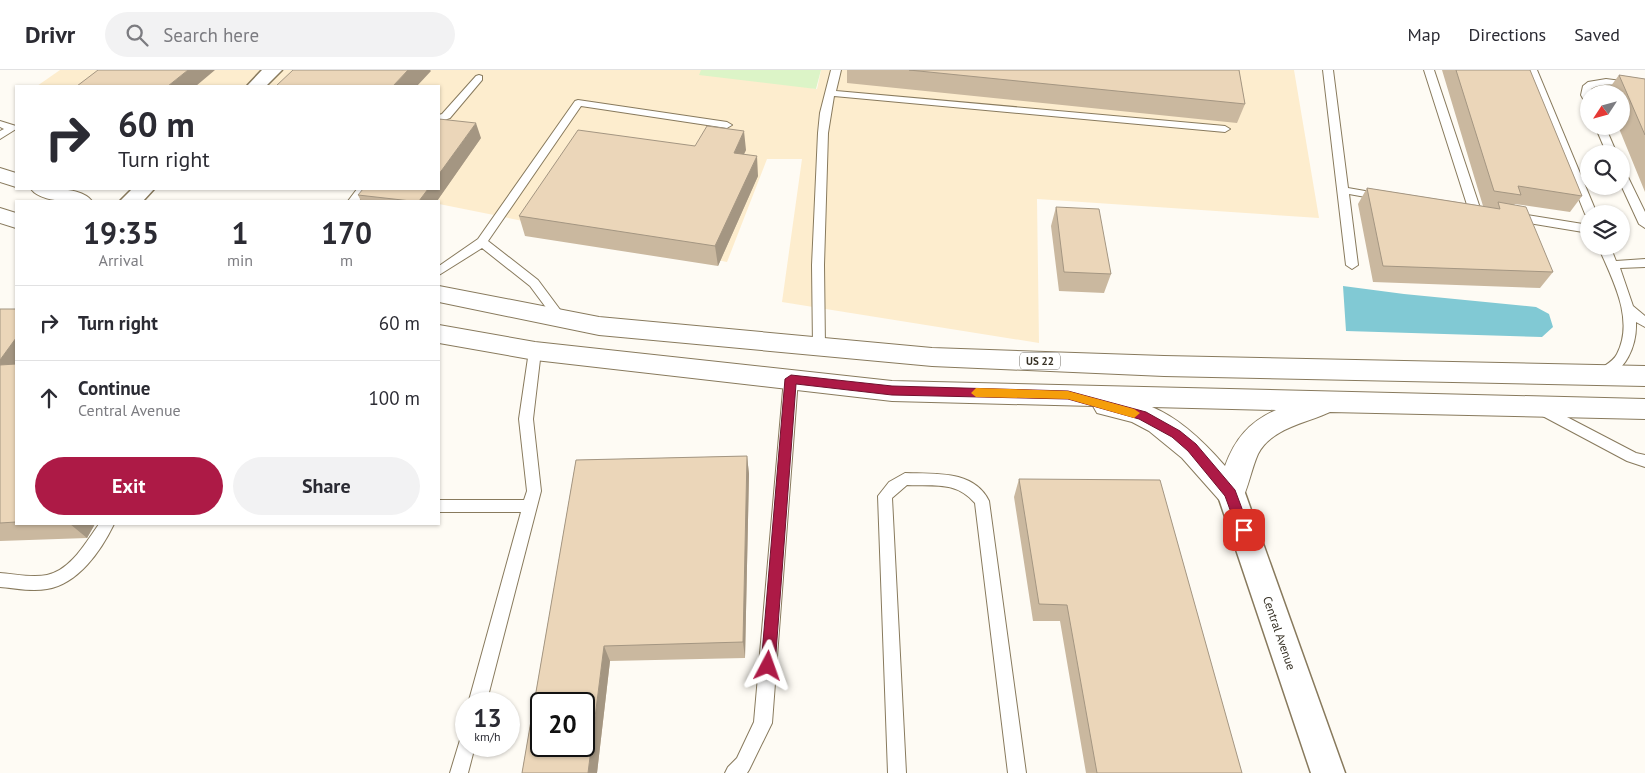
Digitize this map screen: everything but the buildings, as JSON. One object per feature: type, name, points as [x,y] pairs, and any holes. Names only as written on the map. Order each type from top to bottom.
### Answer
[{"type":"highway","points":[[0,175],[15,180]]},
{"type":"highway","points":[[45,190],[78,200]]},
{"type":"highway","points":[[0,215],[15,221]]},
{"type":"highway","name":"US 22","points":[[440,294],[599,326],[932,357],[1155,366],[1645,376]]},
{"type":"highway","points":[[440,334],[535,351],[892,390],[1645,408]]},
{"type":"highway","points":[[1068,395],[1142,416],[1158,423],[1176,434],[1192,448],[1231,493],[1251,443],[1262,432],[1275,423],[1330,401]]},
{"type":"street","points":[[257,85],[273,70]]},
{"type":"street","points":[[131,200],[143,190]]},
{"type":"street","name":"Central Avenue","points":[[1231,493],[1328,773]]},
{"type":"lane","points":[[819,346],[819,202],[823,133],[836,70]]},
{"type":"lane","points":[[1328,70],[1352,265]]},
{"type":"lane","points":[[1429,70],[1475,211]]},
{"type":"lane","points":[[1532,70],[1587,205]]},
{"type":"lane","points":[[440,119],[446,116],[478,78]]},
{"type":"lane","points":[[1592,85],[1604,82],[1629,85]]},
{"type":"lane","points":[[1630,85],[1645,87]]},
{"type":"lane","points":[[830,93],[1225,129]]},
{"type":"lane","points":[[440,270],[482,242],[578,104],[727,125]]},
{"type":"lane","points":[[0,124],[12,128],[0,136]]},
{"type":"lane","points":[[354,200],[362,190]]},
{"type":"lane","points":[[1343,190],[1390,198]]},
{"type":"lane","points":[[1630,192],[1645,224]]},
{"type":"lane","points":[[1503,216],[1580,228]]},
{"type":"lane","points":[[482,242],[534,283],[560,318]]},
{"type":"lane","points":[[1601,375],[1621,359],[1630,330],[1630,309],[1608,255]]},
{"type":"lane","points":[[1612,265],[1645,263]]},
{"type":"lane","points":[[1630,309],[1645,323]]},
{"type":"lane","points":[[480,692],[534,491],[526,420],[535,351]]},
{"type":"lane","points":[[734,773],[744,764],[763,723],[791,379]]},
{"type":"lane","points":[[1537,406],[1632,457],[1645,461]]},
{"type":"lane","points":[[897,773],[885,496],[894,486],[905,479],[954,481],[970,488],[982,501],[1017,773]]},
{"type":"lane","points":[[440,506],[530,506]]},
{"type":"lane","points":[[0,580],[49,582],[65,574],[81,562],[106,525]]},
{"type":"lane","points":[[459,773],[463,757]]},
{"type":"shaded area","points":[[60,70],[702,70],[817,89],[821,70],[1294,70],[1319,218],[1037,199],[1039,343],[782,302],[802,159],[767,159],[727,262],[440,204],[440,200],[419,200],[367,190],[440,190],[440,85],[38,85]]},
{"type":"green space","points":[[701,70],[821,70],[816,89],[699,75]]},
{"type":"water","points":[[1343,286],[1536,307],[1549,314],[1553,327],[1542,337],[1346,331]]},
{"type":"slow traffic","points":[[976,393],[1068,395],[1134,413]]},
{"type":"route","points":[[768,666],[791,379],[892,390],[1068,395],[1142,416],[1176,434],[1192,448],[1231,493],[1244,530]]}]
